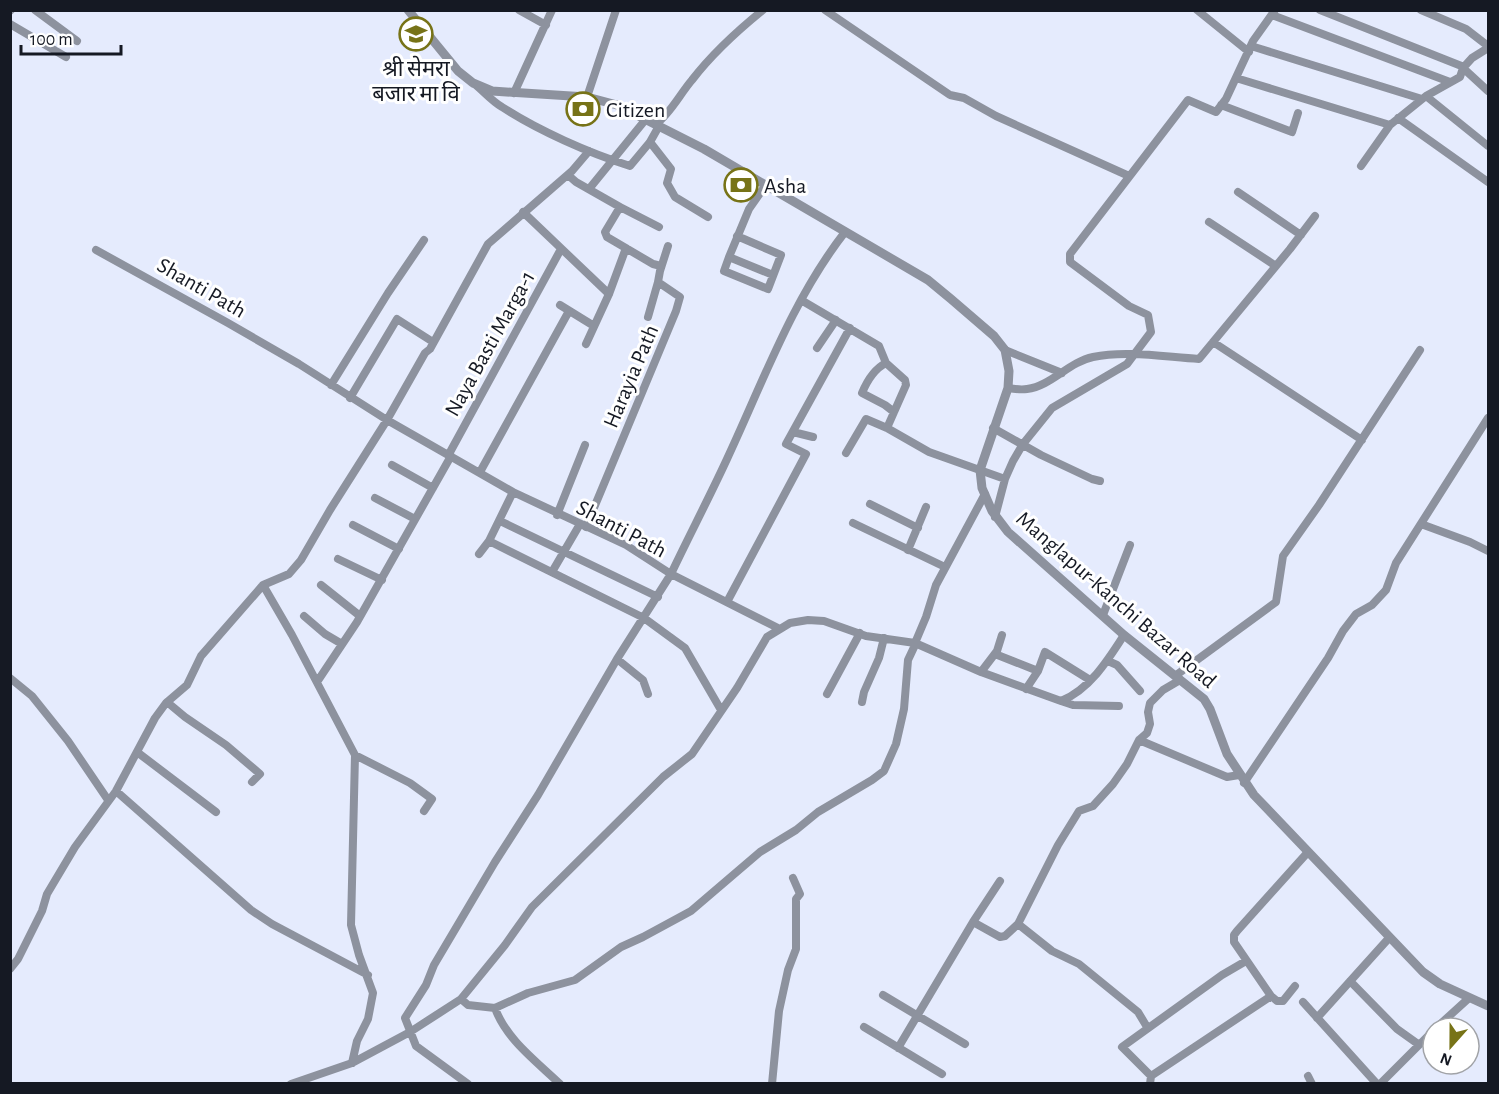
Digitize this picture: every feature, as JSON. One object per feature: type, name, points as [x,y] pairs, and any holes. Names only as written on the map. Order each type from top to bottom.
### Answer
[{"type":"street","points":[[35,10],[77,41]]},
{"type":"street","points":[[519,10],[546,25]]},
{"type":"street","points":[[514,93],[552,10]]},
{"type":"street","points":[[587,97],[616,10]]},
{"type":"street","points":[[411,12],[458,71],[501,107],[589,151],[630,166],[650,142],[658,125],[699,71],[726,42],[763,10]]},
{"type":"street","points":[[825,10],[950,95],[964,98],[996,116],[1129,176]]},
{"type":"street","points":[[1197,10],[1250,49],[1424,97],[1488,146]]},
{"type":"street","points":[[1320,10],[1464,68],[1488,91]]},
{"type":"street","points":[[1361,166],[1390,125],[1424,97],[1460,77],[1473,58],[1488,47],[1466,29],[1421,10]]},
{"type":"street","points":[[995,517],[1005,479],[1023,444],[1052,408],[1127,364],[1151,332],[1148,315],[1129,306],[1070,262],[1070,254],[1188,100],[1216,112],[1250,49],[1274,13],[1450,82]]},
{"type":"street","points":[[10,24],[66,57]]},
{"type":"street","points":[[1236,78],[1390,125]]},
{"type":"street","points":[[473,83],[492,91],[587,97],[617,105],[646,119],[704,149],[928,280],[994,336],[1005,350],[1062,373]]},
{"type":"street","points":[[1221,105],[1292,132],[1298,113]]},
{"type":"street","points":[[1398,118],[1488,182]]},
{"type":"street","points":[[589,189],[646,119]]},
{"type":"street","points":[[650,142],[671,169],[667,183],[675,197],[708,217]]},
{"type":"street","points":[[11,968],[18,959],[42,911],[47,894],[116,791],[155,718],[168,702],[187,685],[201,656],[263,585],[289,574],[301,560],[387,420],[425,352],[430,349],[488,244],[568,175],[589,151]]},
{"type":"street","points":[[568,175],[576,182],[659,227]]},
{"type":"street","points":[[737,236],[782,255],[768,289],[724,271],[737,236],[749,209],[765,186]]},
{"type":"street","points":[[1238,192],[1301,235]]},
{"type":"street","points":[[620,207],[605,232],[607,237],[653,264],[661,266]]},
{"type":"street","points":[[523,212],[609,294]]},
{"type":"street","points":[[1008,388],[1026,390],[1091,357],[1135,355],[1198,359],[1315,216]]},
{"type":"street","points":[[1209,222],[1276,266]]},
{"type":"street","points":[[780,629],[671,574],[727,459],[770,361],[801,300],[822,264],[845,232]]},
{"type":"street","points":[[331,386],[388,292],[424,240]]},
{"type":"street","points":[[648,316],[668,246]]},
{"type":"street","points":[[586,344],[609,294],[626,248]]},
{"type":"street","name":"Naya Basti Marga-1","points":[[317,682],[382,580],[561,249]]},
{"type":"street","name":"Shanti Path","points":[[96,250],[210,312],[299,364],[387,420],[513,492],[626,545],[671,574],[617,659],[538,795],[434,965],[426,985],[405,1018],[410,1032]]},
{"type":"street","points":[[729,257],[773,275]]},
{"type":"street","name":"Harayia Path","points":[[583,525],[676,311],[680,297],[658,282]]},
{"type":"street","points":[[801,300],[879,345],[886,363],[905,380],[906,385],[887,428]]},
{"type":"street","points":[[560,305],[594,326]]},
{"type":"street","points":[[480,472],[569,311]]},
{"type":"street","points":[[350,398],[397,319],[433,342]]},
{"type":"street","points":[[818,348],[836,320]]},
{"type":"street","points":[[727,602],[806,454],[786,444],[850,328]]},
{"type":"street","points":[[1213,342],[1362,440]]},
{"type":"street","name":"Manglapur-Kanchi Bazar Road","points":[[1005,350],[1010,370],[1008,388],[980,470],[985,494],[995,517],[1008,532],[1124,635],[1204,699],[1227,754],[1242,779],[1308,852],[1427,976],[1488,1006]]},
{"type":"street","points":[[973,922],[1000,937],[1005,936],[1018,924],[1058,845],[1079,811],[1093,806],[1113,784],[1139,740],[1147,733],[1150,724],[1148,712],[1150,703],[1163,690],[1276,602],[1283,556],[1420,350]]},
{"type":"street","points":[[886,363],[880,366],[867,381],[862,393],[894,412]]},
{"type":"street","points":[[846,453],[866,418],[929,452],[1005,479]]},
{"type":"street","points":[[1139,740],[1227,777],[1242,779],[1328,658],[1343,631],[1356,614],[1372,605],[1386,590],[1396,563],[1488,418]]},
{"type":"street","points":[[993,428],[1100,481]]},
{"type":"street","points":[[793,432],[813,437]]},
{"type":"street","points":[[557,514],[585,445]]},
{"type":"street","points":[[392,465],[433,488]]},
{"type":"street","points":[[479,554],[500,521],[513,492]]},
{"type":"street","points":[[461,999],[468,1005],[495,1008],[528,993],[575,980],[621,947],[691,911],[760,852],[884,771],[896,744],[902,722],[908,660],[926,617],[936,585],[985,494]]},
{"type":"street","points":[[375,498],[415,519]]},
{"type":"street","points":[[870,504],[918,528]]},
{"type":"street","points":[[908,550],[926,507]]},
{"type":"street","points":[[500,521],[658,597]]},
{"type":"street","points":[[853,524],[945,567]]},
{"type":"street","points":[[1422,524],[1488,551]]},
{"type":"street","points":[[353,525],[399,549]]},
{"type":"street","points":[[552,572],[583,525]]},
{"type":"street","points":[[489,541],[644,618],[686,648],[721,710]]},
{"type":"street","points":[[1103,615],[1130,545]]},
{"type":"street","points":[[338,559],[382,580]]},
{"type":"street","points":[[263,585],[292,634],[355,755],[351,925],[373,993],[368,1019],[357,1041],[352,1063]]},
{"type":"street","points":[[321,585],[360,616]]},
{"type":"street","points":[[304,615],[325,634],[342,644]]},
{"type":"street","points":[[291,1083],[352,1063],[410,1032],[461,999],[505,945],[532,907],[663,777],[692,754],[767,637],[789,623],[808,620],[824,621],[866,636],[916,643],[981,672],[1073,705],[1119,706]]},
{"type":"street","points":[[826,694],[860,633]]},
{"type":"street","points":[[981,672],[995,654],[1002,635]]},
{"type":"street","points":[[1061,701],[1074,696],[1090,681],[1108,661],[1124,635]]},
{"type":"street","points":[[862,702],[884,638]]},
{"type":"street","points":[[1026,689],[1038,671],[1045,652],[1090,681]]},
{"type":"street","points":[[995,654],[1038,671]]},
{"type":"street","points":[[617,659],[643,680],[648,694]]},
{"type":"street","points":[[1108,661],[1117,665],[1140,691]]},
{"type":"street","points":[[10,678],[32,696],[68,741],[108,800]]},
{"type":"street","points":[[168,702],[193,723],[226,745],[260,774],[252,782]]},
{"type":"street","points":[[137,752],[216,812]]},
{"type":"street","points":[[355,755],[410,783],[432,799],[424,811]]},
{"type":"street","points":[[116,791],[251,910],[272,924],[368,975]]},
{"type":"street","points":[[1295,986],[1283,1000],[1277,1001],[1233,942],[1234,935],[1308,852]]},
{"type":"street","points":[[772,1083],[779,1011],[788,970],[796,949],[796,898],[800,894],[793,878]]},
{"type":"street","points":[[898,1048],[1000,881]]},
{"type":"street","points":[[1018,924],[1052,951],[1079,964],[1138,1012],[1147,1027]]},
{"type":"street","points":[[1317,1018],[1389,938]]},
{"type":"street","points":[[1246,961],[1147,1027],[1122,1047],[1151,1080],[1272,996]]},
{"type":"street","points":[[1350,981],[1397,1029],[1418,1044]]},
{"type":"street","points":[[883,995],[965,1044]]},
{"type":"street","points":[[1449,1016],[1469,998]]},
{"type":"street","points":[[1303,1002],[1378,1083],[1421,1041]]},
{"type":"street","points":[[495,1008],[501,1024],[511,1037],[560,1083]]},
{"type":"street","points":[[864,1027],[942,1074]]},
{"type":"street","points":[[410,1032],[416,1046],[468,1083]]},
{"type":"street","points":[[1308,1076],[1312,1083]]},
{"type":"place","name":"श्री सेमरा बजार मा वि","points":[[416,34]]},
{"type":"place","name":"Citizen","points":[[583,109]]},
{"type":"place","name":"Asha","points":[[741,185]]}]
